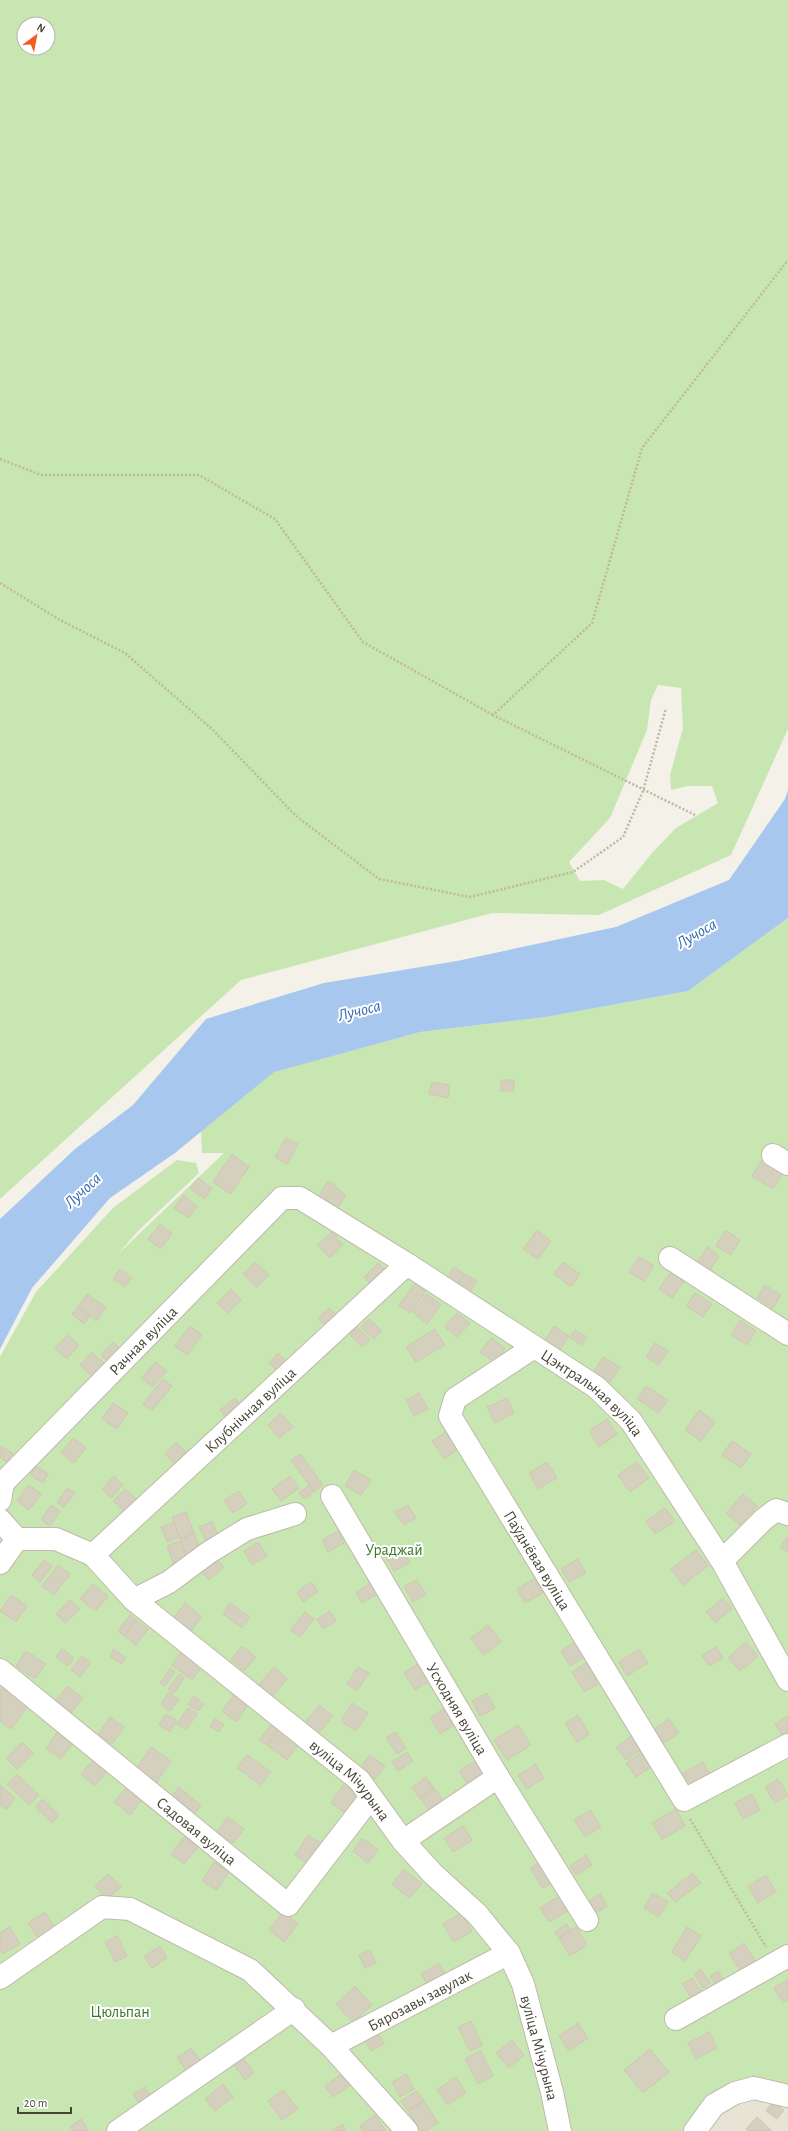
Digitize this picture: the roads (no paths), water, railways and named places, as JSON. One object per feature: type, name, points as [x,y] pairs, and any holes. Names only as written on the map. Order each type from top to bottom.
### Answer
[{"type":"street","name":"Рачная вуліца","points":[[0,1500],[2,1484],[282,1198],[300,1198]]},
{"type":"street","name":"Цэнтральная вуліца","points":[[300,1198],[407,1264],[596,1387],[631,1421],[722,1561],[788,1680]]},
{"type":"street","points":[[670,1258],[788,1334]]},
{"type":"street","name":"Клубнічная вуліца","points":[[93,1555],[407,1264]]},
{"type":"street","name":"Паўднёвая вуліца","points":[[534,1347],[455,1400],[450,1416],[684,1800],[788,1745]]},
{"type":"street","name":"Усходняя вуліца","points":[[332,1496],[498,1777],[587,1920]]},
{"type":"street","points":[[722,1561],[764,1519],[776,1510],[788,1514]]},
{"type":"street","points":[[134,1600],[169,1582],[208,1553],[247,1529],[296,1514]]},
{"type":"street","points":[[0,1520],[17,1539],[0,1563]]},
{"type":"street","name":"вуліца Мічурына","points":[[17,1539],[56,1539],[93,1555],[134,1600],[359,1780],[403,1841],[433,1874],[477,1914],[509,1953],[523,1984],[552,2092],[560,2131]]},
{"type":"street","name":"Садовая вуліца","points":[[0,1670],[288,1905],[371,1797]]},
{"type":"street","points":[[403,1841],[498,1777]]},
{"type":"street","points":[[0,1978],[102,1907],[130,1910],[250,1970],[294,2009],[331,2046],[407,2131]]},
{"type":"street","name":"Бярозавы завулак","points":[[331,2046],[509,1953]]},
{"type":"street","points":[[676,2019],[782,1959]]},
{"type":"street","points":[[118,2131],[294,2009]]},
{"type":"street","points":[[695,2131],[714,2106],[735,2093],[754,2088],[788,2096]]},
{"type":"water","name":"Лучоса","points":[[788,790],[788,918],[688,991],[546,1017],[420,1032],[274,1072],[175,1153],[110,1198],[32,1288],[0,1349],[0,1219],[75,1149],[133,1105],[206,1019],[324,983],[457,961],[616,927],[729,880],[785,799]]},
{"type":"park label","name":"Ураджай","points":[[394,1549]]},
{"type":"park label","name":"Цюльпан","points":[[120,2011]]}]
